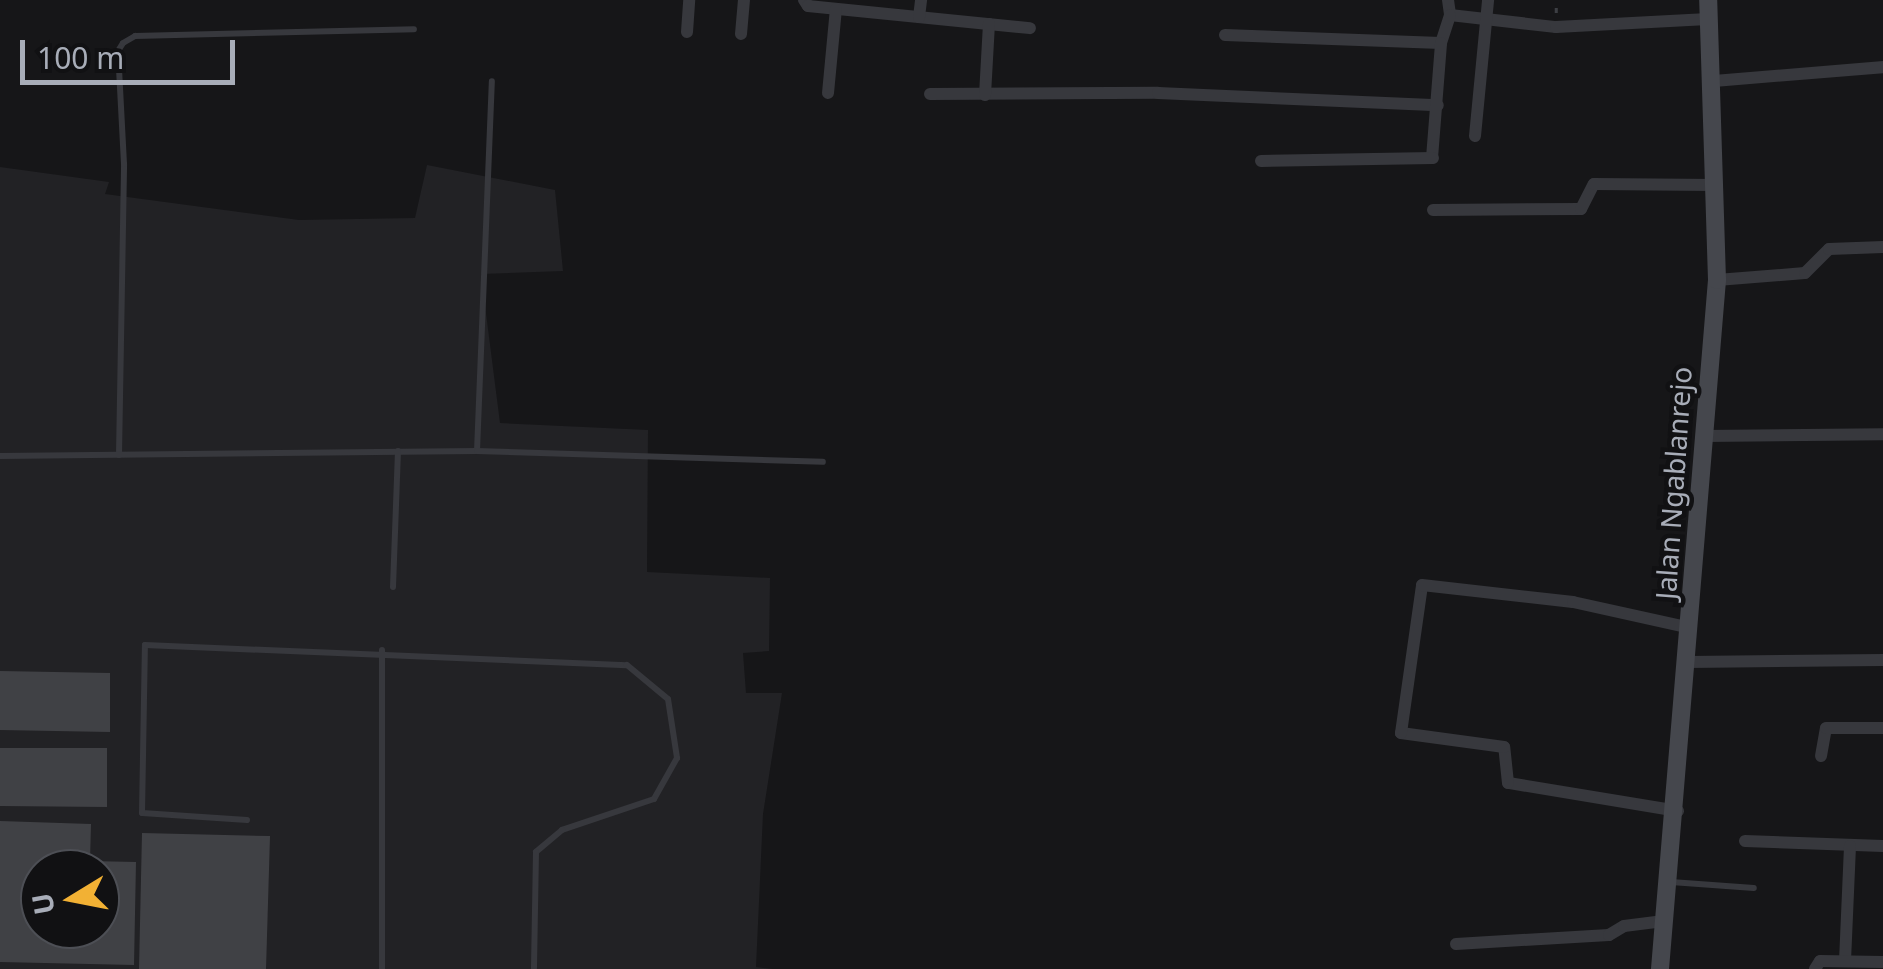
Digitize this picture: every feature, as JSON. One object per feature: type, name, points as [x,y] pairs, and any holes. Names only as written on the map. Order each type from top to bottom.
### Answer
[{"type":"street","points":[[687,32],[689,0]]},
{"type":"street","points":[[741,34],[744,0]]},
{"type":"street","points":[[804,0],[808,6],[1030,28]]},
{"type":"street","points":[[920,18],[921,0]]},
{"type":"street","points":[[1475,136],[1488,0]]},
{"type":"street","points":[[1262,161],[1433,158],[1441,43],[1449,7],[1488,20],[1556,27],[1708,10]]},
{"type":"street","points":[[828,93],[836,9]]},
{"type":"street","name":"Jalan Ngablanrejo","points":[[1660,969],[1678,811],[1717,280],[1714,81],[1708,10]]},
{"type":"street","points":[[985,94],[989,24]]},
{"type":"street","points":[[1224,35],[1441,43]]},
{"type":"street","points":[[1714,81],[1883,68]]},
{"type":"street","points":[[930,94],[1158,94],[1438,105]]},
{"type":"street","points":[[1432,210],[1582,209],[1594,184],[1715,185]]},
{"type":"street","points":[[1717,280],[1805,273],[1829,249],[1883,247]]},
{"type":"street","points":[[1704,436],[1883,434]]},
{"type":"street","points":[[1678,811],[1508,783],[1504,747],[1401,733],[1422,585],[1573,602],[1690,628]]},
{"type":"street","points":[[1688,662],[1883,660]]},
{"type":"street","points":[[1822,756],[1826,728],[1883,728]]},
{"type":"street","points":[[1745,841],[1883,846]]},
{"type":"street","points":[[1845,961],[1850,846]]},
{"type":"street","points":[[1456,944],[1609,935],[1624,926],[1664,921]]},
{"type":"street","points":[[1815,969],[1820,961],[1883,962]]},
{"type":"lane","points":[[119,454],[124,164],[118,52],[123,43],[135,36],[414,29]]},
{"type":"lane","points":[[477,450],[492,80]]},
{"type":"lane","points":[[0,456],[477,450],[823,462]]},
{"type":"lane","points":[[393,587],[398,452]]},
{"type":"lane","points":[[247,820],[142,813],[141,648],[382,650],[628,666],[668,699],[677,758],[654,799],[562,830],[536,852],[534,969]]},
{"type":"lane","points":[[382,650],[382,969]]},
{"type":"lane","points":[[1670,882],[1754,888]]},
{"type":"shaded area","points":[[427,165],[555,190],[563,271],[481,274],[500,423],[648,430],[647,572],[770,578],[769,651],[743,653],[746,693],[782,693],[763,814],[756,967],[773,969],[0,969],[0,167],[109,182],[105,194],[299,220],[415,218]]},
{"type":"building","points":[[0,671],[110,673],[110,732],[0,730]]},
{"type":"building","points":[[0,748],[107,748],[107,807],[0,806]]},
{"type":"building","points":[[0,821],[91,824],[90,849],[20,849],[20,949],[120,949],[120,862],[136,862],[134,965],[0,962]]},
{"type":"building","points":[[142,833],[270,836],[266,969],[139,969]]}]
